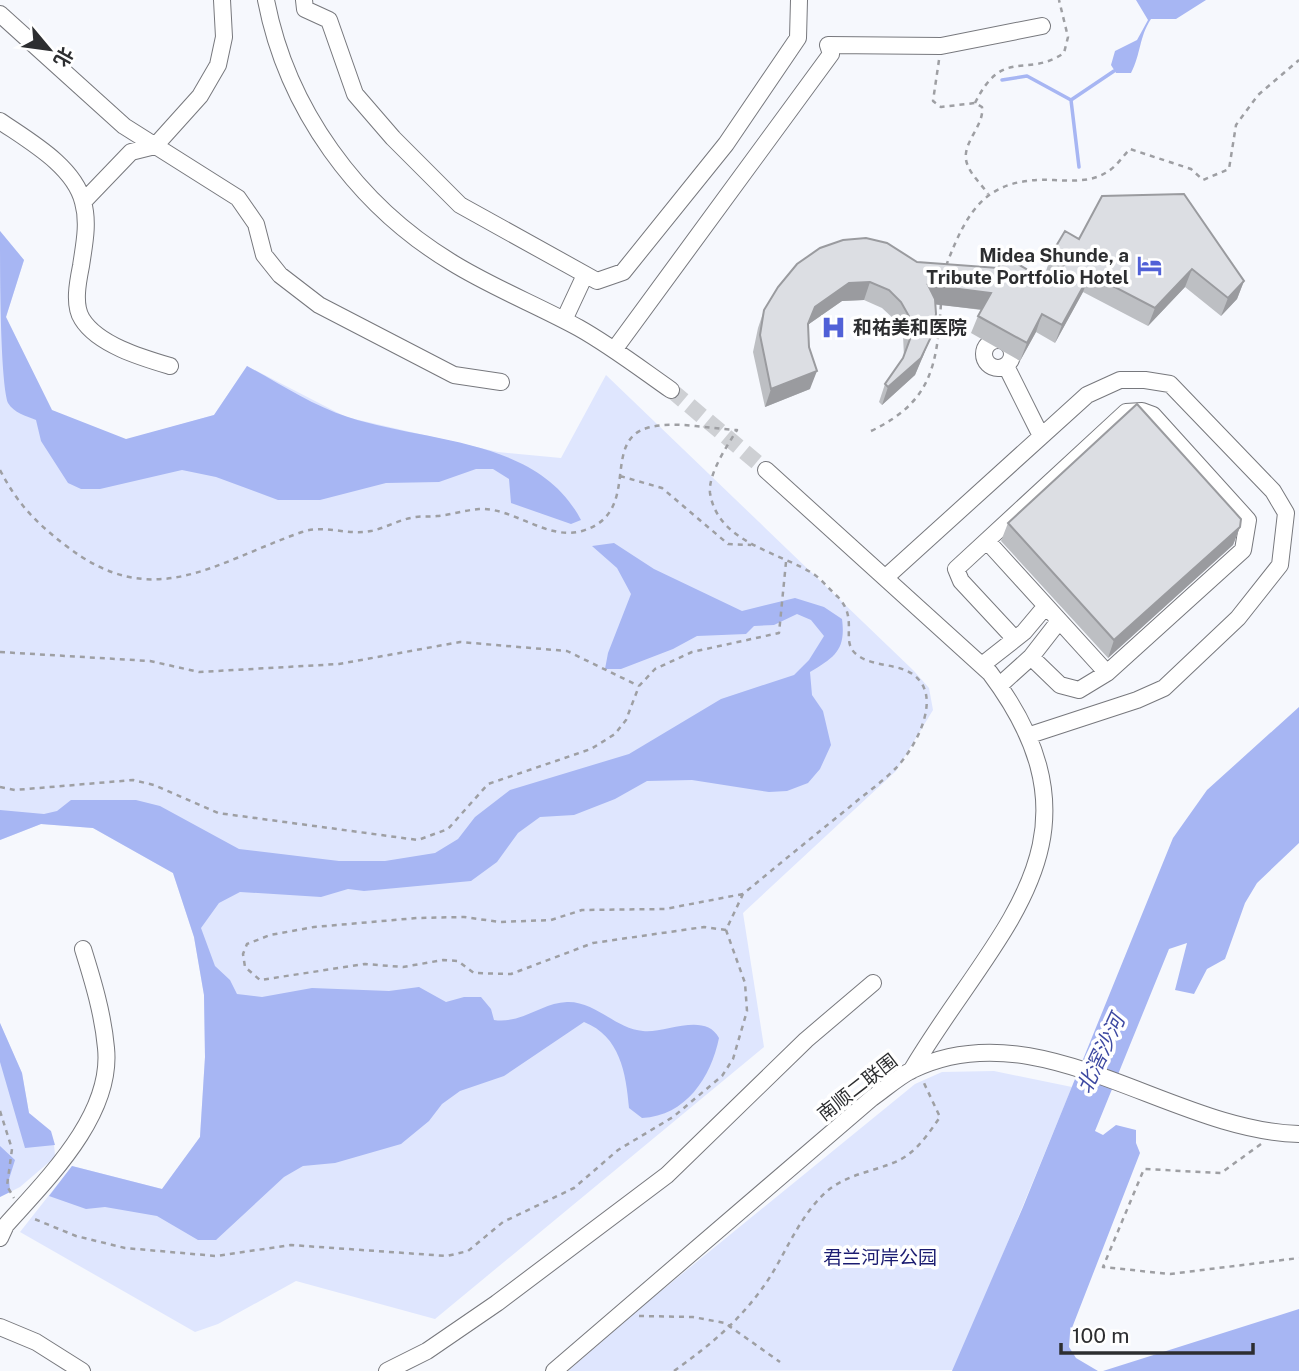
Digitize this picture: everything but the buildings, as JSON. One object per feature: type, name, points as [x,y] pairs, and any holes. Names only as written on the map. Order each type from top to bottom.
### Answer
[{"type":"street","points":[[83,202],[131,152],[155,146],[200,96],[218,65],[223,37],[222,0]]},
{"type":"street","points":[[266,0],[290,80],[326,145],[350,176],[398,223],[451,262],[614,349],[671,390]]},
{"type":"street","points":[[304,0],[305,9],[329,20],[355,94],[393,138],[460,205],[597,281],[623,272],[726,144],[798,38],[799,0]]},
{"type":"street","points":[[0,13],[124,127],[238,198],[256,224],[264,255],[280,275],[318,305],[454,375],[501,382]]},
{"type":"street","points":[[614,349],[831,54],[828,45],[941,46],[1042,26]]},
{"type":"street","points":[[0,121],[59,166],[76,186],[83,202],[86,237],[77,295],[81,319],[108,342],[136,356],[170,366]]},
{"type":"street","points":[[564,320],[585,275]]},
{"type":"street","points":[[1006,366],[1041,436]]},
{"type":"street","points":[[885,578],[1087,395],[1119,380],[1171,384],[1273,491],[1292,512],[1280,565],[1238,618],[1164,688],[1137,700],[1030,735]]},
{"type":"street","points":[[1015,639],[961,581],[956,569],[1126,412],[1142,411],[1153,415],[1248,520],[1242,550],[1107,673],[1079,690],[1068,689],[1031,657]]},
{"type":"street","points":[[766,470],[982,664],[1000,685],[1030,735],[1040,767],[1044,806],[1043,835],[1035,870],[1020,908],[914,1070]]},
{"type":"street","points":[[987,541],[1107,673]]},
{"type":"street","points":[[982,664],[1015,639],[1045,607]]},
{"type":"street","points":[[1000,685],[1031,657],[1059,621]]},
{"type":"street","points":[[0,1238],[6,1225],[70,1152],[87,1124],[100,1091],[106,1051],[97,994],[83,949]]},
{"type":"street","points":[[387,1371],[427,1351],[498,1303],[667,1175],[806,1040],[873,983]]},
{"type":"street","name":"南顺二联围","points":[[554,1371],[872,1098],[914,1070],[944,1058],[995,1054],[1027,1055],[1063,1062],[1223,1122],[1276,1133],[1299,1134]]},
{"type":"street","points":[[0,1326],[36,1342],[82,1371]]},
{"type":"path","points":[[975,103],[985,83],[995,72],[1021,64],[1054,60],[1064,53],[1068,37],[1059,0]]},
{"type":"path","points":[[941,46],[933,101],[941,107],[953,108],[975,103],[982,107],[983,114],[965,152],[967,165],[988,194]]},
{"type":"path","points":[[942,276],[960,230],[988,194],[1025,178],[1088,180],[1108,172],[1130,149],[1191,169],[1203,180],[1229,169],[1237,125],[1258,95],[1299,60]]},
{"type":"path","points":[[871,431],[898,418],[927,385],[938,344],[941,303]]},
{"type":"path","points":[[0,470],[15,498],[43,527],[86,561],[107,573],[137,580],[188,575],[219,567],[304,531],[321,529],[368,532],[417,517],[482,509],[563,533],[579,532],[594,526],[611,512],[618,497],[626,446],[636,433],[648,427],[737,430],[725,450],[710,491],[715,507],[733,531],[751,545],[816,575],[846,606],[850,617],[849,645],[852,651],[861,658],[901,667],[917,678],[923,685],[929,706],[915,740],[897,768],[743,894],[726,930],[745,983],[747,1011],[733,1059],[722,1076],[673,1117],[618,1150],[573,1188],[503,1222],[468,1251],[437,1256],[291,1245],[216,1256],[125,1248],[76,1236],[36,1221],[20,1209],[6,1186],[12,1149],[0,1111]]},
{"type":"path","points":[[620,476],[662,488],[728,544],[751,545]]},
{"type":"path","points":[[0,787],[15,790],[132,780],[154,785],[218,813],[418,840],[448,829],[488,784],[591,749],[615,734],[626,720],[639,686],[655,669],[692,652],[779,633],[786,561]]},
{"type":"path","points":[[0,652],[150,660],[199,672],[339,664],[460,642],[567,651],[639,686]]},
{"type":"path","points":[[726,930],[704,927],[593,943],[511,974],[492,976],[474,973],[458,961],[443,960],[404,967],[365,964],[260,980],[245,967],[243,954],[247,944],[270,935],[314,927],[417,918],[464,917],[500,922],[551,920],[582,911],[665,909],[743,894]]},
{"type":"path","points":[[674,1371],[730,1327],[750,1306],[808,1212],[828,1191],[861,1171],[908,1156],[940,1117],[914,1070]]},
{"type":"path","points":[[1276,1133],[1221,1173],[1144,1169],[1103,1268],[1170,1274],[1299,1258]]},
{"type":"path","points":[[618,1316],[693,1317],[730,1327],[780,1362]]},
{"type":"green space","points":[[0,231],[24,260],[6,317],[51,410],[122,441],[214,415],[247,366],[346,417],[498,452],[561,458],[606,375],[929,688],[933,710],[896,771],[743,913],[764,1047],[435,1319],[296,1281],[218,1324],[195,1332],[20,1232],[72,1166],[162,1189],[200,1137],[205,1057],[204,995],[194,937],[173,873],[93,828],[41,824],[0,840]]},
{"type":"green space","points":[[0,1023],[22,1073],[29,1113],[48,1132],[53,1142],[55,1157],[20,1187],[0,1197]]},
{"type":"green space","name":"君兰河岸公园","points":[[994,1071],[1072,1087],[955,1370],[568,1371],[650,1300],[915,1084],[942,1072]]},
{"type":"water","points":[[1136,0],[1206,0],[1176,19],[1151,19],[1131,73],[1116,73],[1111,65],[1115,51],[1137,40],[1148,20]]},
{"type":"water","points":[[0,231],[24,260],[6,317],[52,410],[126,439],[214,415],[247,366],[309,401],[348,417],[478,447],[509,458],[537,473],[562,493],[581,520],[571,524],[511,503],[509,479],[493,469],[476,469],[439,482],[386,483],[320,500],[278,500],[216,477],[182,470],[100,489],[81,489],[68,483],[41,441],[36,420],[17,412],[8,403],[2,347]]},
{"type":"water","points":[[614,543],[654,569],[742,611],[795,598],[824,607],[842,619],[842,638],[837,652],[810,672],[812,695],[823,711],[831,745],[820,769],[808,783],[787,791],[769,792],[692,780],[647,781],[615,799],[574,815],[540,817],[518,833],[497,862],[471,881],[364,891],[348,889],[321,897],[240,892],[219,903],[201,928],[215,966],[230,980],[237,994],[262,997],[312,988],[389,991],[419,987],[446,1002],[464,997],[481,997],[491,1009],[494,1020],[514,1019],[567,1002],[587,1006],[624,1025],[643,1031],[704,1026],[713,1030],[719,1038],[710,1067],[694,1092],[671,1110],[658,1116],[642,1118],[629,1108],[623,1069],[613,1046],[606,1036],[584,1022],[504,1076],[460,1091],[442,1104],[429,1121],[401,1144],[335,1163],[303,1166],[284,1177],[216,1240],[198,1240],[157,1216],[105,1207],[86,1209],[49,1196],[72,1166],[162,1189],[200,1137],[205,1057],[204,995],[194,937],[173,873],[93,828],[41,824],[0,840],[0,810],[44,814],[57,811],[71,800],[136,800],[160,806],[239,849],[339,861],[385,861],[435,853],[458,839],[475,817],[510,790],[629,754],[721,699],[794,675],[809,660],[824,636],[811,620],[797,614],[774,625],[754,626],[746,634],[697,636],[673,649],[621,669],[605,669],[608,653],[631,594],[617,568],[592,546]]},
{"type":"water","name":"北滘沙河","points":[[1299,707],[1299,843],[1257,883],[1245,903],[1225,959],[1207,969],[1194,994],[1175,990],[1187,943],[1169,949],[1095,1131],[1103,1135],[1116,1125],[1136,1130],[1136,1143],[1140,1153],[1070,1333],[1069,1347],[1076,1358],[1098,1371],[952,1371],[1023,1207],[1173,838],[1207,790]]},
{"type":"water","points":[[0,1023],[22,1073],[29,1113],[51,1131],[55,1145],[25,1148],[0,1062]]},
{"type":"water","points":[[0,1146],[15,1160],[9,1179],[10,1192],[0,1197]]},
{"type":"water","points":[[1299,1309],[1299,1371],[1103,1371]]},
{"type":"waterway","points":[[1002,80],[1027,76],[1071,100],[1114,71]]},
{"type":"waterway","points":[[1071,100],[1079,167]]},
{"type":"tunnel","points":[[671,390],[766,470]]},
{"type":"place","name":"Midea Shunde, a Tribute Portfolio Hotel","points":[[1149,266]]},
{"type":"place","name":"和祐美和医院","points":[[833,327]]}]
